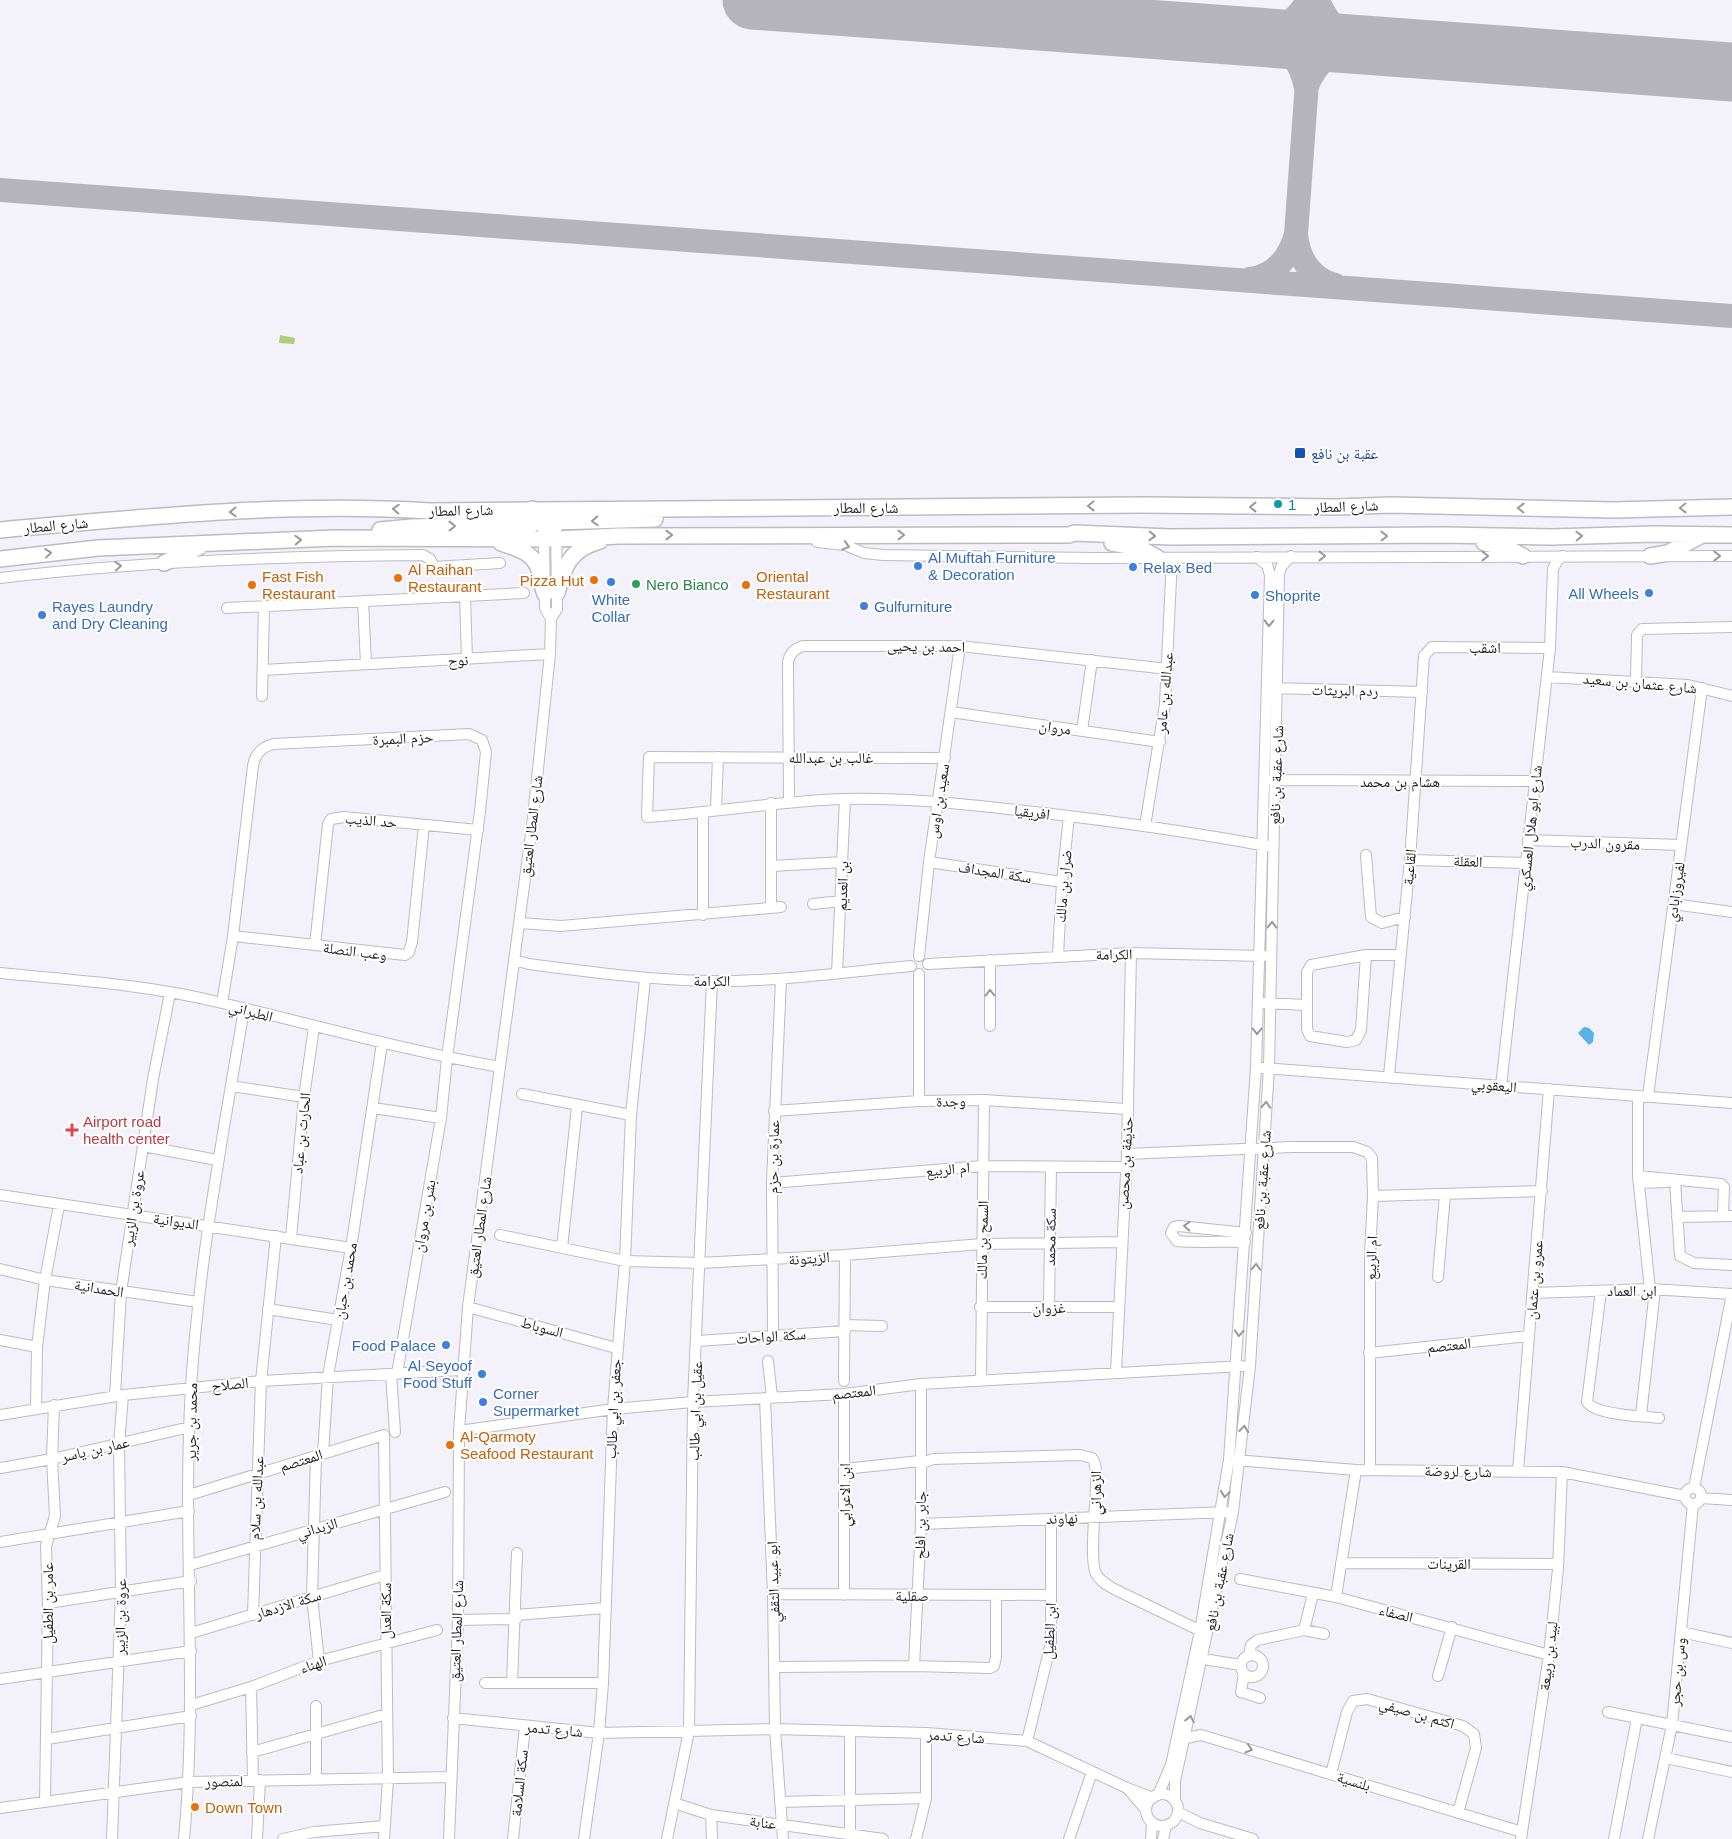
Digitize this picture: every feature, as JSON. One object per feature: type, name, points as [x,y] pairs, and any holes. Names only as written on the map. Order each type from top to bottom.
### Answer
[{"type":"highway","name":"شارع المطار","points":[[0,530],[154,515],[362,507],[430,511],[532,509],[556,516],[716,518],[782,507],[1143,505],[1338,507],[1391,505],[1613,510],[1732,507]]},
{"type":"highway","points":[[334,538],[402,527],[533,524],[538,521],[540,516],[532,509]]},
{"type":"highway","points":[[551,538],[547,527],[556,516]]},
{"type":"highway","name":"شارع المطار","points":[[0,559],[98,548],[334,538],[1068,535],[1074,533],[1171,537],[1732,535]]},
{"type":"highway","points":[[1068,535],[1133,546],[1165,558]]},
{"type":"highway","points":[[1443,535],[1498,545],[1523,556]]},
{"type":"highway","points":[[1650,556],[1668,553],[1702,535]]},
{"type":"highway","points":[[551,594],[566,564],[574,554],[594,542],[620,536]]},
{"type":"highway","points":[[482,538],[519,549],[531,556],[551,594]]},
{"type":"highway","points":[[164,564],[206,544]]},
{"type":"street","name":"شارع المطار","points":[[800,535],[808,541],[845,545],[864,554],[883,555],[1165,558],[1291,556],[1732,556]]},
{"type":"street","name":"شارع المطار العتيق","points":[[449,1839],[458,1620],[459,1431],[462,1370],[468,1307],[520,923],[550,654],[551,619],[545,608],[551,594],[551,538]]},
{"type":"street","points":[[0,578],[279,556],[423,555],[430,559],[434,566],[500,563]]},
{"type":"street","name":"شارع عقبة بن نافع","points":[[1176,1801],[1175,1781],[1203,1659],[1204,1633],[1229,1460],[1252,1148],[1256,1067],[1261,845],[1273,688],[1279,574],[1280,567],[1291,556]]},
{"type":"street","points":[[1542,556],[1553,569],[1557,561],[1564,556]]},
{"type":"street","name":"شارع عقبة بن نافع","points":[[1156,1796],[1171,1764],[1233,1512],[1241,1461],[1250,1366],[1269,1068],[1276,780],[1270,570],[1264,561],[1257,557]]},
{"type":"street","name":"عبدالله بن عامر","points":[[1145,826],[1160,742],[1168,668],[1165,558]]},
{"type":"street","name":"شارع ابو هلال العسكري","points":[[1500,1086],[1550,648],[1553,569]]},
{"type":"street","points":[[227,608],[524,593]]},
{"type":"street","points":[[465,596],[467,660]]},
{"type":"street","points":[[363,601],[366,664]]},
{"type":"street","points":[[262,696],[264,606]]},
{"type":"street","points":[[1636,681],[1636,640],[1637,635],[1642,629],[1732,627]]},
{"type":"street","name":"احمد بن يحيى","points":[[790,757],[788,662],[789,656],[797,648],[804,646],[960,646],[1168,668]]},
{"type":"street","name":"سعيد بن اوس","points":[[919,956],[937,801],[952,712],[960,646]]},
{"type":"street","name":"اشقب","points":[[1424,656],[1432,647],[1550,648]]},
{"type":"street","name":"نوح","points":[[262,670],[550,654]]},
{"type":"street","name":"القاعية","points":[[1389,1076],[1410,860],[1424,656]]},
{"type":"street","points":[[1082,731],[1092,660]]},
{"type":"street","name":"شارع عثمان بن سعيد","points":[[1547,676],[1636,681],[1702,688],[1732,696]]},
{"type":"street","name":"ردم البريثات","points":[[1273,688],[1422,692]]},
{"type":"street","name":"لفيروزابادي","points":[[1641,1415],[1652,1289],[1639,1179],[1643,1096],[1673,904],[1702,688]]},
{"type":"street","name":"مروان","points":[[952,712],[1160,742]]},
{"type":"street","name":"حزم البمبرة","points":[[222,1003],[233,936],[254,758],[266,746],[469,734],[477,736],[486,746],[486,752],[478,830],[447,1058]]},
{"type":"street","name":"غالب بن عبدالله","points":[[647,817],[649,757],[945,758]]},
{"type":"street","points":[[716,810],[718,757]]},
{"type":"street","points":[[789,801],[790,757]]},
{"type":"street","name":"هشام بن محمد","points":[[1265,780],[1535,781]]},
{"type":"street","name":"افريقيا","points":[[647,817],[703,814],[716,810],[789,801],[845,799],[937,801],[1145,826],[1273,847]]},
{"type":"street","name":"بن العديم","points":[[837,973],[842,901],[845,799]]},
{"type":"street","points":[[520,923],[561,926],[776,908],[772,866],[771,803]]},
{"type":"street","points":[[703,814],[703,915]]},
{"type":"street","name":"ضرار بن مالك","points":[[1058,955],[1062,882],[1070,816]]},
{"type":"street","name":"حد الذيب","points":[[315,945],[328,824],[331,819],[344,817],[478,830]]},
{"type":"street","name":"وعب النصلة","points":[[233,936],[397,956],[405,955],[409,952],[424,825]]},
{"type":"street","name":"مقرون الدرب","points":[[1528,840],[1681,845]]},
{"type":"street","points":[[1366,855],[1371,917],[1382,923],[1405,917]]},
{"type":"street","name":"العقلة","points":[[1410,860],[1526,863]]},
{"type":"street","points":[[772,866],[843,862]]},
{"type":"street","name":"سكة المجداف","points":[[929,862],[1062,882]]},
{"type":"street","points":[[813,904],[842,901]]},
{"type":"street","points":[[1673,904],[1732,912]]},
{"type":"street","name":"الكرامة","points":[[928,964],[1058,955],[1131,953],[1271,956]]},
{"type":"street","name":"حذيفة بن محصن","points":[[1116,1372],[1124,1167],[1127,1154],[1131,953]]},
{"type":"street","points":[[1366,954],[1361,1030],[1356,1040],[1347,1042],[1310,1036],[1307,1033],[1306,1004],[1307,972],[1311,965],[1366,954],[1401,955]]},
{"type":"street","points":[[919,956],[923,957],[928,964],[924,973],[919,974],[914,972],[911,966],[914,958],[919,956]]},
{"type":"street","name":"الكرامة","points":[[514,960],[528,964],[645,979],[712,981],[780,979],[911,966]]},
{"type":"street","points":[[990,960],[990,1026]]},
{"type":"street","name":"الطبراني","points":[[0,973],[95,982],[170,992],[447,1058],[500,1067]]},
{"type":"street","points":[[919,974],[919,1101]]},
{"type":"street","name":"جعفر بن ابي طالب","points":[[584,1839],[599,1733],[603,1683],[616,1348],[625,1261],[631,1115],[645,979]]},
{"type":"street","name":"عمارة بن حزم","points":[[773,1336],[772,1183],[780,979]]},
{"type":"street","name":"عقيل بن ابي طالب","points":[[667,1839],[689,1731],[694,1402],[712,981]]},
{"type":"street","name":"عروة بن الزبير","points":[[112,1839],[121,1592],[119,1395],[121,1292],[143,1146],[170,992]]},
{"type":"street","points":[[1257,1002],[1306,1004]]},
{"type":"street","name":"محمد بن جرير","points":[[184,1839],[189,1782],[192,1705],[191,1581],[188,1510],[191,1388],[198,1302],[217,1160],[244,1009]]},
{"type":"street","name":"الحارث بن عباد","points":[[291,1238],[304,1097],[314,1027]]},
{"type":"street","name":"محمد بن حبان","points":[[318,1661],[312,1597],[313,1530],[328,1376],[352,1248],[382,1043]]},
{"type":"street","name":"بشر بن مروان","points":[[394,1374],[441,1118],[447,1058]]},
{"type":"street","name":"اليعقوبي","points":[[1256,1067],[1732,1103]]},
{"type":"street","points":[[231,1086],[304,1097]]},
{"type":"street","name":"عمرو بن عثمان","points":[[1518,1471],[1549,1090]]},
{"type":"street","points":[[522,1094],[576,1107],[631,1115]]},
{"type":"street","name":"وجدة","points":[[774,1111],[919,1101],[984,1100],[1128,1109]]},
{"type":"street","name":"السمح بن مالك","points":[[981,1380],[980,1307],[984,1100]]},
{"type":"street","points":[[562,1248],[576,1107]]},
{"type":"street","points":[[373,1108],[441,1118]]},
{"type":"street","points":[[143,1146],[217,1160]]},
{"type":"street","points":[[1127,1154],[1252,1148]]},
{"type":"street","name":"ام الربيع","points":[[1252,1148],[1361,1149],[1372,1158],[1373,1196],[1369,1353],[1370,1470]]},
{"type":"street","name":"ام الربيع","points":[[772,1183],[983,1166],[1124,1167]]},
{"type":"street","name":"سكة محمد","points":[[1049,1307],[1052,1167]]},
{"type":"street","points":[[1639,1179],[1721,1184],[1724,1187],[1728,1216],[1677,1217]]},
{"type":"street","points":[[1672,1180],[1679,1250],[1683,1259],[1694,1263],[1732,1265]]},
{"type":"street","points":[[1373,1196],[1542,1190]]},
{"type":"street","points":[[1438,1278],[1445,1194]]},
{"type":"street","name":"الديوانية","points":[[0,1195],[352,1248]]},
{"type":"street","points":[[36,1409],[36,1347],[45,1280],[59,1205]]},
{"type":"street","points":[[1180,1226],[1246,1237],[1198,1243],[1177,1241],[1172,1238],[1171,1233],[1174,1227],[1180,1226]]},
{"type":"street","name":"الزيتونة","points":[[500,1235],[625,1261],[700,1263],[772,1260],[982,1244],[1121,1242]]},
{"type":"street","points":[[261,1380],[276,1236]]},
{"type":"street","points":[[844,1381],[845,1255]]},
{"type":"street","name":"الحمدانية","points":[[0,1269],[45,1280],[198,1302]]},
{"type":"street","name":"ابن العماد","points":[[1533,1293],[1652,1289],[1732,1294]]},
{"type":"street","points":[[1601,1291],[1587,1402],[1589,1407],[1598,1411],[1659,1418]]},
{"type":"street","points":[[1694,1488],[1732,1294]]},
{"type":"street","name":"السوباط","points":[[468,1307],[616,1348]]},
{"type":"street","name":"غزوان","points":[[980,1307],[1118,1307]]},
{"type":"street","points":[[268,1309],[338,1320]]},
{"type":"street","name":"سكة الواحات","points":[[697,1341],[882,1326]]},
{"type":"street","name":"المعتصم","points":[[1369,1353],[1529,1336]]},
{"type":"street","points":[[0,1340],[36,1347]]},
{"type":"street","name":"ابو عبيد الثقفي","points":[[768,1361],[775,1730]]},
{"type":"street","name":"المعتصم","points":[[459,1431],[613,1408],[844,1394],[921,1384],[981,1380],[1250,1366]]},
{"type":"street","name":"الصلاح","points":[[0,1415],[119,1395],[261,1380],[462,1370]]},
{"type":"street","points":[[394,1374],[395,1432]]},
{"type":"street","name":"عبدالله بن سلام","points":[[253,1615],[261,1380]]},
{"type":"street","name":"جابر بن افلح","points":[[914,1666],[921,1524],[921,1384]]},
{"type":"street","name":"ابن الاعرابي","points":[[844,1394],[844,1595]]},
{"type":"street","name":"عامر بن الطفيل","points":[[45,1802],[48,1603],[46,1546],[55,1516],[52,1459],[54,1405]]},
{"type":"street","name":"عمار بن ياسر","points":[[0,1468],[52,1459],[190,1427]]},
{"type":"street","name":"المعتصم","points":[[189,1495],[384,1435]]},
{"type":"street","name":"سكة العدل","points":[[384,1435],[388,1780],[384,1839]]},
{"type":"street","name":"الزهراني","points":[[920,1462],[933,1459],[1086,1455],[1092,1458],[1096,1467],[1096,1517],[1093,1566],[1096,1576],[1104,1584],[1204,1633]]},
{"type":"street","name":"شارع لروضة","points":[[1229,1460],[1356,1470],[1562,1472],[1686,1496]]},
{"type":"street","points":[[844,1469],[920,1462]]},
{"type":"street","points":[[1336,1597],[1356,1470]]},
{"type":"street","name":"لبيد بن ربيعة","points":[[1522,1836],[1549,1655],[1558,1564],[1562,1472]]},
{"type":"street","points":[[1694,1488],[1689,1490],[1686,1496],[1687,1501],[1732,1500]]},
{"type":"street","points":[[1694,1488],[1700,1493],[1697,1501]]},
{"type":"street","name":"الزبداني","points":[[190,1565],[445,1492]]},
{"type":"street","name":"وس بن حجر","points":[[1648,1839],[1672,1725],[1697,1501]]},
{"type":"street","points":[[0,1542],[188,1510]]},
{"type":"street","name":"نهاوند","points":[[921,1524],[1233,1512]]},
{"type":"street","name":"ابن الطفيل","points":[[1027,1741],[1051,1643],[1051,1519]]},
{"type":"street","points":[[512,1682],[517,1553]]},
{"type":"street","name":"القرينات","points":[[1341,1563],[1558,1564]]},
{"type":"street","name":"سكة الازدهار","points":[[191,1633],[385,1575]]},
{"type":"street","name":"الصفاء","points":[[1240,1579],[1336,1597],[1452,1627],[1549,1655]]},
{"type":"street","points":[[48,1603],[191,1581]]},
{"type":"street","name":"صقلية","points":[[773,1594],[1050,1595]]},
{"type":"street","points":[[1304,1630],[1313,1594]]},
{"type":"street","points":[[774,1667],[914,1666],[987,1669],[994,1666],[996,1657],[996,1595]]},
{"type":"street","points":[[458,1620],[516,1617],[606,1608]]},
{"type":"street","points":[[1438,1676],[1452,1627]]},
{"type":"street","name":"الهناء","points":[[192,1705],[251,1687],[318,1661],[437,1630]]},
{"type":"street","points":[[1260,1698],[1241,1692],[1243,1669],[1251,1645],[1258,1640],[1304,1630],[1324,1634]]},
{"type":"street","points":[[1681,1632],[1732,1643]]},
{"type":"street","points":[[0,1679],[191,1651]]},
{"type":"street","points":[[1203,1659],[1243,1669],[1254,1676],[1262,1669],[1259,1658],[1248,1656]]},
{"type":"street","name":"شارع المطار العتيق","points":[[485,1683],[603,1683]]},
{"type":"street","points":[[251,1687],[252,1752],[256,1780],[257,1839]]},
{"type":"street","name":"اكثم بن صيفي","points":[[1331,1774],[1347,1712],[1353,1701],[1367,1699],[1463,1726],[1474,1734],[1476,1748],[1458,1813]]},
{"type":"street","points":[[316,1706],[316,1779]]},
{"type":"street","points":[[1608,1712],[1732,1737]]},
{"type":"street","points":[[252,1752],[316,1732],[387,1714]]},
{"type":"street","points":[[47,1739],[191,1716]]},
{"type":"street","name":"شارع تدمر","points":[[453,1718],[525,1727],[599,1733],[850,1730],[926,1733],[1027,1741],[1127,1788],[1156,1796]]},
{"type":"street","points":[[1614,1839],[1637,1718]]},
{"type":"street","name":"سكة السلامة","points":[[513,1839],[525,1727]]},
{"type":"street","points":[[775,1730],[783,1839]]},
{"type":"street","points":[[850,1730],[850,1836]]},
{"type":"street","points":[[916,1839],[926,1798],[926,1733]]},
{"type":"street","name":"بلنسية","points":[[1186,1738],[1201,1735],[1458,1813],[1522,1836]]},
{"type":"street","points":[[1666,1758],[1732,1772]]},
{"type":"street","points":[[1069,1839],[1092,1772]]},
{"type":"street","name":"لمنصور","points":[[0,1808],[189,1782],[316,1779],[388,1780],[451,1777]]},
{"type":"street","name":"شارع تدمر","points":[[1127,1788],[1146,1810]]},
{"type":"street","points":[[1152,1839],[1152,1822],[1146,1810],[1156,1796],[1168,1795],[1176,1801],[1173,1819],[1163,1839]]},
{"type":"street","points":[[780,1802],[926,1798]]},
{"type":"street","name":"عنابة","points":[[674,1803],[711,1815],[882,1839]]},
{"type":"street","points":[[711,1815],[712,1839]]},
{"type":"street","points":[[1152,1822],[1156,1825],[1173,1819],[1200,1823],[1252,1839]]},
{"type":"street","points":[[283,1839],[385,1826]]},
{"type":"green space","points":[[280,335],[295,338],[294,344],[279,343]]},
{"type":"water","points":[[1584,1027],[1589,1028],[1594,1033],[1593,1042],[1589,1045],[1578,1033]]},
{"type":"taxiway","points":[[794,0],[804,4]]},
{"type":"taxiway","points":[[1253,36],[1270,32],[1285,25],[1298,14],[1308,0]]},
{"type":"taxiway","points":[[1296,234],[1313,0]]},
{"type":"taxiway","points":[[1318,0],[1326,16],[1337,29],[1351,39],[1368,45]]},
{"type":"taxiway","points":[[1267,37],[1288,51],[1298,63],[1306,88],[1314,72],[1325,59],[1338,50],[1355,44]]},
{"type":"taxiway","points":[[0,190],[1732,316]]},
{"type":"taxiway","points":[[1250,279],[1274,270],[1290,250],[1296,234],[1299,251],[1307,266],[1319,278],[1335,285]]},
{"type":"runway","points":[[752,0],[1732,72]]},
{"type":"place","name":"عقبة بن نافع","points":[[1300,453]]},
{"type":"place","name":"1","points":[[1278,504]]},
{"type":"place","name":"Al Muftah Furniture & Decoration","points":[[918,566]]},
{"type":"place","name":"Relax Bed","points":[[1133,567]]},
{"type":"place","name":"Al Raihan Restaurant","points":[[398,578]]},
{"type":"place","name":"Pizza Hut","points":[[594,580]]},
{"type":"place","name":"White Collar","points":[[611,582]]},
{"type":"place","name":"Nero Bianco","points":[[636,584]]},
{"type":"place","name":"Fast Fish Restaurant","points":[[252,585]]},
{"type":"place","name":"Oriental Restaurant","points":[[746,585]]},
{"type":"place","name":"All Wheels","points":[[1649,593]]},
{"type":"place","name":"Shoprite","points":[[1255,595]]},
{"type":"place","name":"Gulfurniture","points":[[864,606]]},
{"type":"place","name":"Rayes Laundry and Dry Cleaning","points":[[42,615]]},
{"type":"place","name":"Airport road health center","points":[[72,1130]]},
{"type":"place","name":"Food Palace","points":[[446,1345]]},
{"type":"place","name":"Al Seyoof Food Stuff","points":[[482,1374]]},
{"type":"place","name":"Corner Supermarket","points":[[483,1402]]},
{"type":"place","name":"Al-Qarmoty Seafood Restaurant","points":[[450,1445]]},
{"type":"place","name":"Down Town","points":[[195,1807]]}]
